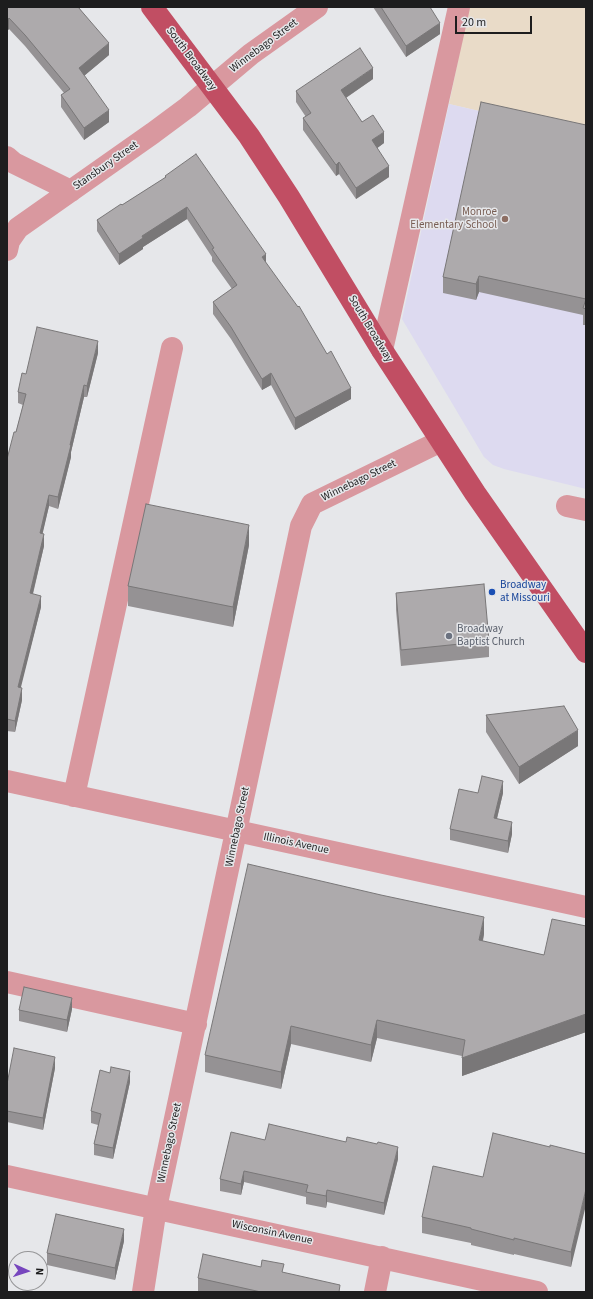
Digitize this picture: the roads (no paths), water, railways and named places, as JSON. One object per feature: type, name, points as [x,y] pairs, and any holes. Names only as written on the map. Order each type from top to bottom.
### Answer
[{"type":"main road","name":"South Broadway","points":[[152,7],[249,136],[289,197],[382,350],[441,441],[475,493],[586,652]]},
{"type":"street","name":"Winnebago Street","points":[[212,87],[251,54],[317,7]]},
{"type":"street","points":[[382,350],[459,7]]},
{"type":"street","name":"Stansbury Street","points":[[7,250],[10,241],[18,228],[153,133],[212,87]]},
{"type":"street","points":[[7,158],[14,163],[71,191]]},
{"type":"street","points":[[74,796],[172,348]]},
{"type":"street","name":"Winnebago Street","points":[[143,1292],[156,1208],[302,526],[312,504],[441,441]]},
{"type":"street","name":"Illinois Avenue","points":[[7,781],[586,907]]},
{"type":"street","points":[[7,982],[196,1024]]},
{"type":"street","name":"Wisconsin Avenue","points":[[7,1176],[537,1292]]},
{"type":"street","points":[[375,1292],[382,1257]]},
{"type":"place","name":"Monroe Elementary School","points":[[505,219]]},
{"type":"place","name":"Broadway at Missouri","points":[[492,592]]},
{"type":"place","name":"Broadway Baptist Church","points":[[449,636]]}]
